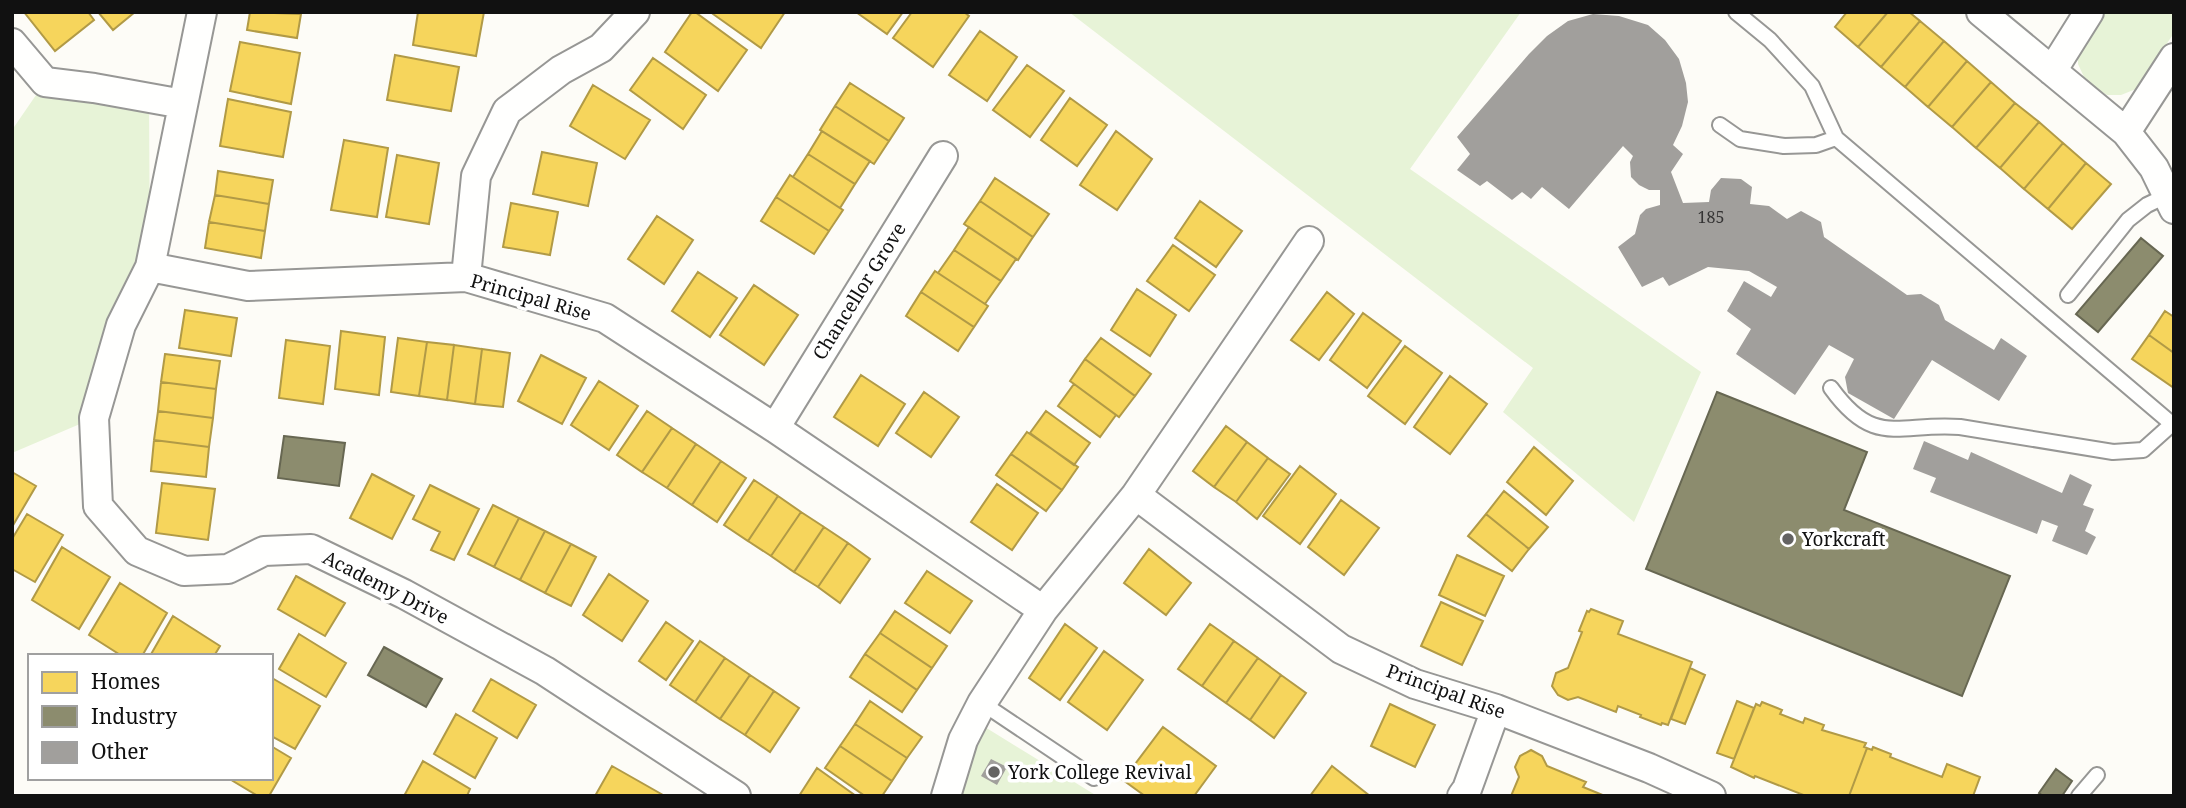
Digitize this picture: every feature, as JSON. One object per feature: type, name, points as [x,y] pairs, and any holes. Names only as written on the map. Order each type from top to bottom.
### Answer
[{"type":"street","points":[[150,267],[202,12]]},
{"type":"street","points":[[466,277],[476,176],[507,111],[561,70],[601,48],[635,12]]},
{"type":"street","points":[[1981,12],[2126,132],[2154,168],[2171,202]]},
{"type":"street","points":[[2052,71],[2089,12]]},
{"type":"street","points":[[12,43],[45,82],[183,104]]},
{"type":"street","points":[[2126,132],[2174,58]]},
{"type":"street","name":"Chancellor Grove","points":[[775,428],[943,156]]},
{"type":"street","points":[[946,796],[963,740],[982,703],[1043,610],[1136,495],[1309,241]]},
{"type":"street","name":"Principal Rise","points":[[150,267],[248,286],[466,277],[605,318],[775,428],[1043,610]]},
{"type":"street","name":"Academy Drive","points":[[150,267],[121,325],[94,418],[98,506],[137,551],[184,570],[228,569],[264,551],[311,549],[404,594],[545,671],[736,796]]},
{"type":"street","name":"Principal Rise","points":[[1136,495],[1341,649],[1415,684],[1496,709],[1649,768],[1711,796]]},
{"type":"street","points":[[1462,796],[1467,789],[1496,709]]},
{"type":"lane","points":[[1736,12],[1770,40],[1812,86],[1836,138],[2173,424],[2143,450],[2113,452],[1959,427],[1934,425],[1902,430],[1878,429],[1845,408],[1831,388]]},
{"type":"lane","points":[[1720,125],[1740,139],[1784,146],[1816,145],[1836,138]]},
{"type":"lane","points":[[2068,295],[2129,220],[2147,205],[2171,202]]},
{"type":"lane","points":[[982,703],[1094,778]]},
{"type":"lane","points":[[2079,796],[2097,775]]},
{"type":"green space","points":[[1069,12],[1521,12],[1410,169],[1701,372],[1634,522],[1503,412],[1533,368]]},
{"type":"green space","points":[[2101,12],[2174,12],[2174,33],[2136,89],[2121,95],[2107,95],[2094,87],[2084,77],[2078,64],[2078,53]]},
{"type":"green space","points":[[45,82],[149,98],[150,267],[94,418],[12,453],[12,130]]},
{"type":"green space","points":[[980,724],[1097,796],[954,796]]},
{"type":"building: Homes","points":[[24,12],[88,12],[94,20],[55,51]]},
{"type":"building: Homes","points":[[98,12],[135,12],[113,30]]},
{"type":"building: Homes","points":[[250,12],[301,14],[297,38],[247,30]]},
{"type":"building: Homes","points":[[418,12],[484,12],[476,56],[413,45]]},
{"type":"building: Homes","points":[[692,12],[747,50],[718,91],[665,52]]},
{"type":"building: Homes","points":[[785,12],[761,48],[713,14]]},
{"type":"building: Homes","points":[[856,12],[903,12],[887,34]]},
{"type":"building: Homes","points":[[912,12],[964,12],[969,16],[933,67],[893,38]]},
{"type":"building: Homes","points":[[1847,12],[1888,12],[1858,47],[1835,27]]},
{"type":"building: Homes","points":[[1888,12],[1909,12],[1920,21],[1881,67],[1858,47]]},
{"type":"building: Homes","points":[[1920,21],[1944,41],[1905,87],[1881,67]]},
{"type":"building: Homes","points":[[980,31],[1017,57],[987,101],[949,75]]},
{"type":"building: Homes","points":[[1944,41],[1967,61],[1928,107],[1905,87]]},
{"type":"building: Homes","points":[[240,42],[300,53],[291,104],[230,91]]},
{"type":"building: Homes","points":[[395,55],[459,67],[451,111],[387,100]]},
{"type":"building: Homes","points":[[653,58],[706,95],[683,129],[630,90]]},
{"type":"building: Homes","points":[[1967,61],[1991,82],[1952,127],[1928,107]]},
{"type":"building: Homes","points":[[1027,65],[1064,91],[1030,137],[993,110]]},
{"type":"building: Homes","points":[[1991,82],[2015,103],[1976,148],[1952,127]]},
{"type":"building: Homes","points":[[850,83],[904,118],[889,141],[835,106]]},
{"type":"building: Homes","points":[[593,85],[650,120],[625,159],[570,126]]},
{"type":"building: Homes","points":[[1070,98],[1107,125],[1077,166],[1041,140]]},
{"type":"building: Homes","points":[[228,99],[291,112],[283,157],[220,146]]},
{"type":"building: Homes","points":[[2015,103],[2039,122],[2000,168],[1976,148]]},
{"type":"building: Homes","points":[[835,106],[889,141],[874,164],[820,130]]},
{"type":"building: Homes","points":[[2039,122],[2063,143],[2024,189],[2000,168]]},
{"type":"building: Homes","points":[[822,131],[870,161],[855,184],[808,154]]},
{"type":"building: Homes","points":[[1116,131],[1152,159],[1117,210],[1080,185]]},
{"type":"building: Homes","points":[[344,140],[388,148],[377,217],[331,210]]},
{"type":"building: Homes","points":[[2063,143],[2086,163],[2048,209],[2024,189]]},
{"type":"building: Homes","points":[[542,152],[597,163],[588,206],[533,194]]},
{"type":"building: Homes","points":[[808,154],[855,184],[840,208],[793,177]]},
{"type":"building: Homes","points":[[397,155],[439,163],[429,224],[386,217]]},
{"type":"building: Homes","points":[[2086,163],[2111,184],[2072,229],[2048,209]]},
{"type":"building: Homes","points":[[218,171],[273,180],[269,204],[215,195]]},
{"type":"building: Homes","points":[[790,175],[843,210],[829,231],[776,197]]},
{"type":"building: Homes","points":[[995,178],[1049,214],[1033,237],[980,201]]},
{"type":"building: Homes","points":[[215,195],[269,204],[265,231],[209,222]]},
{"type":"building: Homes","points":[[776,197],[829,231],[814,254],[761,221]]},
{"type":"building: Homes","points":[[980,201],[1033,237],[1018,260],[964,224]]},
{"type":"building: Homes","points":[[1200,201],[1242,231],[1216,267],[1175,238]]},
{"type":"building: Homes","points":[[511,203],[558,212],[550,255],[503,247]]},
{"type":"building: Homes","points":[[657,216],[693,240],[664,284],[628,259]]},
{"type":"building: Homes","points":[[209,222],[265,231],[261,258],[205,248]]},
{"type":"building: Homes","points":[[969,227],[1016,259],[1001,281],[954,250]]},
{"type":"building: Homes","points":[[1173,245],[1215,275],[1189,311],[1147,281]]},
{"type":"building: Homes","points":[[954,250],[1001,281],[985,304],[938,273]]},
{"type":"building: Homes","points":[[935,271],[988,306],[974,327],[921,292]]},
{"type":"building: Homes","points":[[698,272],[737,298],[710,337],[672,311]]},
{"type":"building: Homes","points":[[754,285],[798,315],[764,365],[720,335]]},
{"type":"building: Homes","points":[[1137,289],[1176,315],[1150,356],[1111,330]]},
{"type":"building: Homes","points":[[921,292],[974,327],[958,351],[906,316]]},
{"type":"building: Homes","points":[[1327,292],[1354,314],[1319,360],[1291,340]]},
{"type":"building: Homes","points":[[185,310],[237,318],[231,356],[179,348]]},
{"type":"building: Homes","points":[[2165,311],[2174,317],[2174,353],[2149,335]]},
{"type":"building: Homes","points":[[1363,313],[1401,341],[1367,388],[1330,360]]},
{"type":"building: Homes","points":[[341,331],[385,337],[379,395],[335,389]]},
{"type":"building: Homes","points":[[2149,335],[2174,353],[2174,388],[2132,359]]},
{"type":"building: Homes","points":[[398,338],[427,342],[419,396],[391,392]]},
{"type":"building: Homes","points":[[1101,338],[1151,374],[1135,396],[1085,359]]},
{"type":"building: Homes","points":[[286,340],[330,346],[323,404],[279,398]]},
{"type":"building: Homes","points":[[427,342],[454,345],[447,400],[419,396]]},
{"type":"building: Homes","points":[[454,345],[482,349],[475,404],[447,400]]},
{"type":"building: Homes","points":[[1405,346],[1442,373],[1405,424],[1368,396]]},
{"type":"building: Homes","points":[[482,349],[510,353],[503,407],[475,404]]},
{"type":"building: Homes","points":[[165,354],[220,361],[216,389],[161,382]]},
{"type":"building: Homes","points":[[541,355],[586,378],[562,424],[518,401]]},
{"type":"building: Homes","points":[[1085,359],[1135,396],[1119,417],[1070,381]]},
{"type":"building: Homes","points":[[861,375],[905,404],[878,446],[834,417]]},
{"type":"building: Homes","points":[[1450,376],[1487,404],[1450,454],[1414,427]]},
{"type":"building: Homes","points":[[599,381],[638,406],[609,450],[571,425]]},
{"type":"building: Homes","points":[[161,382],[216,389],[213,418],[158,411]]},
{"type":"building: Homes","points":[[1074,384],[1116,415],[1100,437],[1058,406]]},
{"type":"building: Homes","points":[[924,392],[959,417],[931,457],[896,433]]},
{"type":"building: Homes","points":[[158,411],[213,418],[209,447],[154,440]]},
{"type":"building: Homes","points":[[647,411],[672,428],[642,472],[617,455]]},
{"type":"building: Homes","points":[[1046,411],[1090,443],[1074,465],[1030,433]]},
{"type":"building: Homes","points":[[1226,426],[1247,442],[1214,487],[1193,471]]},
{"type":"building: Homes","points":[[672,428],[696,444],[667,488],[642,472]]},
{"type":"building: Homes","points":[[1027,432],[1078,467],[1062,490],[1011,454]]},
{"type":"building: Homes","points":[[154,440],[209,447],[206,477],[151,471]]},
{"type":"building: Homes","points":[[1247,442],[1268,458],[1236,502],[1214,487]]},
{"type":"building: Homes","points":[[696,444],[721,461],[692,505],[667,488]]},
{"type":"building: Homes","points":[[1534,447],[1573,481],[1546,515],[1507,482]]},
{"type":"building: Homes","points":[[1011,454],[1062,490],[1046,511],[996,475]]},
{"type":"building: Homes","points":[[1268,458],[1290,474],[1257,519],[1236,502]]},
{"type":"building: Homes","points":[[721,461],[746,478],[717,522],[692,505]]},
{"type":"building: Homes","points":[[1300,466],[1336,494],[1300,544],[1263,516]]},
{"type":"building: Homes","points":[[12,472],[36,486],[12,527]]},
{"type":"building: Homes","points":[[372,474],[414,496],[392,539],[350,518]]},
{"type":"building: Homes","points":[[754,480],[778,496],[748,541],[724,525]]},
{"type":"building: Homes","points":[[162,483],[215,489],[208,540],[156,533]]},
{"type":"building: Homes","points":[[997,484],[1038,513],[1012,550],[971,522]]},
{"type":"building: Homes","points":[[430,485],[479,509],[454,560],[431,550],[440,532],[413,519]]},
{"type":"building: Homes","points":[[1504,491],[1548,527],[1529,549],[1486,514]]},
{"type":"building: Homes","points":[[778,496],[801,512],[771,556],[748,541]]},
{"type":"building: Homes","points":[[1341,500],[1379,528],[1344,575],[1308,547]]},
{"type":"building: Homes","points":[[493,505],[519,518],[494,567],[468,554]]},
{"type":"building: Homes","points":[[801,512],[824,527],[794,572],[771,556]]},
{"type":"building: Homes","points":[[27,514],[63,535],[35,582],[12,569],[12,539]]},
{"type":"building: Homes","points":[[1486,514],[1529,549],[1512,571],[1468,536]]},
{"type":"building: Homes","points":[[519,518],[545,531],[520,580],[494,567]]},
{"type":"building: Homes","points":[[824,527],[848,543],[818,587],[794,572]]},
{"type":"building: Homes","points":[[545,531],[571,544],[545,593],[520,580]]},
{"type":"building: Homes","points":[[848,543],[870,559],[840,603],[818,587]]},
{"type":"building: Homes","points":[[571,544],[596,557],[571,606],[545,593]]},
{"type":"building: Homes","points":[[62,547],[110,577],[79,629],[32,600]]},
{"type":"building: Homes","points":[[1149,549],[1191,583],[1166,615],[1124,583]]},
{"type":"building: Homes","points":[[1457,555],[1504,576],[1485,616],[1439,595]]},
{"type":"building: Homes","points":[[927,571],[972,601],[950,633],[905,603]]},
{"type":"building: Homes","points":[[609,574],[648,601],[622,641],[583,615]]},
{"type":"building: Homes","points":[[296,576],[345,603],[325,636],[278,609]]},
{"type":"building: Homes","points":[[120,583],[167,613],[143,654],[119,654],[89,635]]},
{"type":"building: Homes","points":[[1441,602],[1483,621],[1462,665],[1421,646]]},
{"type":"building: Homes","points":[[1591,609],[1623,621],[1618,634],[1692,662],[1668,725],[1661,725],[1618,706],[1616,712],[1578,697],[1568,700],[1558,695],[1552,686],[1556,673],[1568,668],[1582,632],[1579,631],[1587,611]]},
{"type":"building: Homes","points":[[895,611],[947,646],[932,668],[880,633]]},
{"type":"building: Homes","points":[[173,616],[220,646],[215,654],[151,654]]},
{"type":"building: Homes","points":[[666,622],[693,641],[666,680],[639,661]]},
{"type":"building: Homes","points":[[1065,624],[1097,648],[1060,700],[1029,678]]},
{"type":"building: Homes","points":[[1210,624],[1234,641],[1202,686],[1178,669]]},
{"type":"building: Homes","points":[[880,633],[932,668],[917,690],[865,654]]},
{"type":"building: Homes","points":[[299,634],[346,663],[326,697],[279,669]]},
{"type":"building: Homes","points":[[700,641],[725,658],[695,702],[670,685]]},
{"type":"building: Homes","points":[[1234,641],[1258,658],[1226,703],[1202,686]]},
{"type":"building: Homes","points":[[1104,651],[1143,680],[1107,730],[1068,702]]},
{"type":"building: Homes","points":[[865,654],[917,690],[902,712],[850,677]]},
{"type":"building: Homes","points":[[725,658],[750,675],[720,719],[695,702]]},
{"type":"building: Homes","points":[[1258,658],[1281,675],[1250,720],[1226,703]]},
{"type":"building: Homes","points":[[1690,668],[1705,675],[1685,724],[1671,719]]},
{"type":"building: Homes","points":[[750,675],[774,691],[745,735],[720,719]]},
{"type":"building: Homes","points":[[1281,675],[1306,693],[1274,738],[1250,720]]},
{"type":"building: Homes","points":[[273,679],[320,706],[295,749],[273,737]]},
{"type":"building: Homes","points":[[491,679],[536,705],[517,738],[473,711]]},
{"type":"building: Homes","points":[[774,691],[799,708],[770,752],[745,735]]},
{"type":"building: Homes","points":[[870,701],[922,737],[907,758],[855,724]]},
{"type":"building: Homes","points":[[1737,701],[1754,708],[1734,759],[1717,753]]},
{"type":"building: Homes","points":[[1762,702],[1782,710],[1780,714],[1803,723],[1805,718],[1824,725],[1822,730],[1866,743],[1864,747],[1867,748],[1849,796],[1806,796],[1731,767],[1756,704],[1760,706]]},
{"type":"building: Homes","points":[[1390,704],[1435,725],[1415,767],[1371,746]]},
{"type":"building: Homes","points":[[456,714],[497,738],[475,778],[434,754]]},
{"type":"building: Homes","points":[[855,724],[907,758],[892,781],[840,746]]},
{"type":"building: Homes","points":[[1163,727],[1216,766],[1194,796],[1145,796],[1123,780]]},
{"type":"building: Homes","points":[[840,746],[892,781],[882,796],[865,796],[825,768]]},
{"type":"building: Homes","points":[[273,747],[291,758],[269,796],[258,796],[231,780],[273,780]]},
{"type":"building: Homes","points":[[1873,747],[1891,754],[1890,757],[1942,777],[1947,764],[1980,777],[1973,796],[1849,796],[1867,748],[1872,750]]},
{"type":"building: Homes","points":[[1531,750],[1542,756],[1547,766],[1586,782],[1583,787],[1605,796],[1511,796],[1519,777],[1515,767],[1520,756]]},
{"type":"building: Homes","points":[[423,761],[470,789],[467,796],[404,796]]},
{"type":"building: Homes","points":[[612,766],[663,795],[595,796]]},
{"type":"building: Homes","points":[[1332,766],[1370,796],[1310,796]]},
{"type":"building: Homes","points":[[817,768],[856,796],[799,796]]},
{"type":"building: Industry","points":[[2141,238],[2163,256],[2098,332],[2076,314]]},
{"type":"building: Industry","name":"Yorkcraft","points":[[1717,392],[1867,452],[1844,510],[2010,576],[1962,696],[1646,569]]},
{"type":"building: Industry","points":[[284,436],[345,443],[339,486],[278,478]]},
{"type":"building: Industry","points":[[384,647],[442,679],[426,707],[368,675]]},
{"type":"building: Industry","points":[[2056,769],[2072,781],[2062,796],[2043,796],[2039,793]]},
{"type":"building: Other","points":[[1593,14],[1619,16],[1648,25],[1665,40],[1679,59],[1688,102],[1682,126],[1673,145],[1683,154],[1671,172],[1683,203],[1709,202],[1711,190],[1721,178],[1741,179],[1752,187],[1750,204],[1769,206],[1787,219],[1801,211],[1821,222],[1824,237],[1907,295],[1921,294],[1939,305],[1945,320],[1994,350],[2001,338],[2027,356],[1999,401],[1932,360],[1894,419],[1848,393],[1845,377],[1854,359],[1829,345],[1795,395],[1736,354],[1751,329],[1727,311],[1744,281],[1771,297],[1777,287],[1749,271],[1708,267],[1669,286],[1663,277],[1642,287],[1618,247],[1635,234],[1640,215],[1646,209],[1660,205],[1660,190],[1649,190],[1631,177],[1630,162],[1633,156],[1623,146],[1569,209],[1542,187],[1531,199],[1522,192],[1512,200],[1487,181],[1480,186],[1457,170],[1470,154],[1457,137],[1529,54],[1547,36],[1568,21]]},
{"type":"building: Other","points":[[1924,441],[1968,460],[1971,452],[2062,493],[2070,474],[2092,485],[2083,505],[2094,509],[2085,531],[2096,537],[2087,555],[2052,541],[2058,526],[2042,520],[2037,534],[1930,492],[1936,478],[1913,469]]},
{"type":"building: Other","name":"York College Revival","points":[[991,759],[1007,767],[997,785],[981,776]]},
{"type":"place","name":"Yorkcraft","points":[[1788,539]]},
{"type":"place","name":"York College Revival","points":[[994,772]]}]
